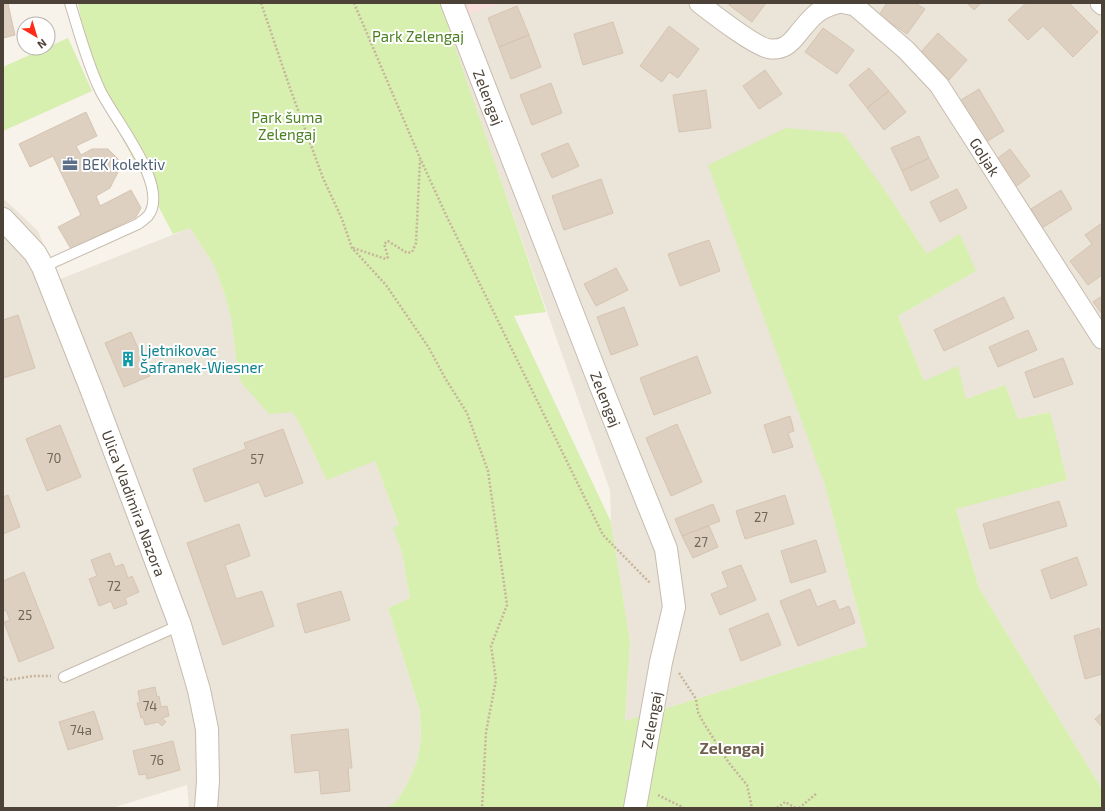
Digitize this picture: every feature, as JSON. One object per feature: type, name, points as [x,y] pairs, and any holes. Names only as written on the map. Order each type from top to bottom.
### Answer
[{"type":"street","name":"Zelengaj","points":[[452,3],[600,384],[666,549],[674,607],[661,662],[635,808]]},
{"type":"street","name":"Goljak","points":[[698,3],[750,40],[770,49],[782,48],[791,43],[812,16],[826,7],[840,3],[856,6],[906,50],[939,85],[1102,339]]},
{"type":"street","name":"Ulica Vladimira Nazora","points":[[3,219],[35,253],[43,266],[92,391],[180,626],[199,690],[207,729],[208,781],[206,808]]},
{"type":"lane","points":[[43,266],[138,224],[148,216],[151,209],[153,192],[150,178],[144,164],[100,91],[70,3]]},
{"type":"lane","points":[[64,677],[180,626]]},
{"type":"path","points":[[261,3],[290,88],[352,248],[386,285],[429,348],[445,378],[467,413],[488,471],[507,605],[490,646],[496,680],[486,732],[482,808]]},
{"type":"path","points":[[354,3],[420,158],[603,535],[652,585]]},
{"type":"path","points":[[352,248],[386,259],[388,257],[384,244],[388,241],[407,253],[412,252],[416,243],[420,158]]},
{"type":"path","points":[[676,669],[696,699],[698,712],[729,763],[747,785],[752,808]]},
{"type":"path","points":[[3,677],[8,680],[33,676]]},
{"type":"path","points":[[639,785],[684,808]]},
{"type":"path","points":[[799,808],[816,794]]},
{"type":"path","points":[[777,808],[785,802],[796,808]]},
{"type":"shaded area","points":[[440,3],[1102,3],[1102,789],[979,588],[956,508],[1067,480],[1049,412],[1018,419],[1005,385],[966,399],[924,381],[898,316],[976,271],[927,254],[886,192],[824,482],[867,646],[625,721],[630,642],[611,522],[610,490]]},
{"type":"shaded area","points":[[464,3],[501,3],[469,14]]},
{"type":"shaded area","points":[[3,198],[38,231],[58,280],[190,228],[214,265],[225,295],[231,318],[238,372],[241,382],[293,412],[304,430],[316,458],[375,461],[399,525],[394,529],[402,553],[410,598],[388,608],[420,711],[421,739],[417,761],[407,784],[397,801],[386,808],[189,808],[187,785],[112,808],[3,808]]},
{"type":"green space","name":"Park šuma Zelengaj","points":[[78,3],[440,3],[546,312],[514,316],[611,522],[630,642],[625,721],[867,646],[824,482],[708,165],[786,128],[843,133],[886,192],[927,254],[960,234],[976,271],[898,316],[924,381],[958,366],[966,399],[1005,385],[1018,419],[1050,412],[1067,480],[956,509],[979,588],[1102,789],[1102,808],[386,808],[397,801],[407,784],[417,761],[421,739],[420,711],[388,608],[410,598],[402,553],[393,528],[399,525],[375,461],[327,480],[293,412],[269,414],[241,382],[238,372],[231,318],[225,295],[214,265],[190,228],[173,234],[92,81]]},
{"type":"green space","points":[[68,38],[92,91],[3,131],[3,67],[27,56],[56,56],[56,43]]},
{"type":"building","points":[[3,3],[12,3],[8,4],[15,35],[3,38]]},
{"type":"building","points":[[730,3],[766,3],[752,22],[729,5]]},
{"type":"building","points":[[887,3],[915,3],[925,9],[907,34],[879,15]]},
{"type":"building","points":[[967,3],[981,3],[974,10]]},
{"type":"building","points":[[1026,3],[1069,3],[1098,32],[1073,57],[1043,26],[1028,40],[1008,20]]},
{"type":"building","points":[[517,6],[529,35],[499,47],[488,18]]},
{"type":"building","points":[[613,22],[623,53],[583,65],[574,34]]},
{"type":"building","points":[[669,26],[699,49],[678,78],[669,72],[662,82],[640,66]]},
{"type":"building","points":[[823,28],[854,50],[837,74],[805,52]]},
{"type":"building","points":[[938,33],[967,60],[949,80],[920,53]]},
{"type":"building","points":[[529,35],[541,67],[511,79],[499,47]]},
{"type":"building","points":[[869,68],[889,91],[867,108],[849,85]]},
{"type":"building","points":[[765,70],[782,94],[759,109],[743,86]]},
{"type":"building","points":[[551,83],[562,113],[532,125],[520,95]]},
{"type":"building","points":[[979,89],[1004,131],[981,145],[956,103]]},
{"type":"building","points":[[706,90],[711,128],[679,132],[673,95]]},
{"type":"building","points":[[889,91],[906,112],[884,130],[867,108]]},
{"type":"building","points":[[86,112],[97,136],[76,146],[81,155],[92,149],[108,149],[118,159],[118,172],[110,188],[96,196],[100,206],[131,190],[141,208],[136,217],[71,249],[58,227],[81,215],[53,156],[30,167],[19,144]]},
{"type":"building","points":[[919,136],[929,158],[902,171],[891,148]]},
{"type":"building","points":[[568,143],[579,166],[552,178],[541,154]]},
{"type":"building","points":[[1010,149],[1030,176],[1014,188],[994,161]]},
{"type":"building","points":[[929,158],[939,177],[911,191],[902,171]]},
{"type":"building","points":[[601,179],[613,213],[564,230],[552,196]]},
{"type":"building","points":[[957,189],[967,208],[940,222],[930,202]]},
{"type":"building","points":[[1061,190],[1072,209],[1042,228],[1031,209]]},
{"type":"building","points":[[1102,223],[1102,275],[1088,285],[1070,261],[1092,244],[1085,235]]},
{"type":"building","points":[[709,240],[720,271],[680,286],[668,254]]},
{"type":"building","points":[[616,268],[628,290],[596,306],[584,284]]},
{"type":"building","points":[[1102,296],[1102,314],[1093,302]]},
{"type":"building","points":[[1004,297],[1014,318],[944,351],[934,330]]},
{"type":"building","points":[[624,307],[638,345],[611,355],[597,317]]},
{"type":"building","points":[[18,315],[35,368],[3,378],[3,320]]},
{"type":"building","points":[[1028,330],[1037,350],[998,367],[989,347]]},
{"type":"building","name":"Ljetnikovac Šafranek-Wiesner","points":[[131,332],[150,376],[124,387],[105,343]]},
{"type":"building","points":[[697,356],[711,393],[654,415],[640,378]]},
{"type":"building","points":[[1063,358],[1073,384],[1034,398],[1025,372]]},
{"type":"building","points":[[790,416],[794,431],[788,433],[793,447],[773,453],[764,425]]},
{"type":"building","points":[[677,424],[702,482],[671,496],[646,438]]},
{"type":"building","points":[[60,425],[81,477],[47,491],[26,439]]},
{"type":"building","points":[[283,429],[303,483],[265,497],[259,482],[205,502],[193,469],[246,449],[244,443]]},
{"type":"building","points":[[8,495],[20,527],[3,534],[3,497]]},
{"type":"building","points":[[785,495],[794,524],[745,539],[736,511]]},
{"type":"building","points":[[1059,501],[1067,526],[990,549],[983,524]]},
{"type":"building","points":[[713,504],[720,521],[682,536],[675,519]]},
{"type":"building","points":[[239,524],[250,556],[225,565],[236,599],[262,591],[274,626],[223,645],[187,543]]},
{"type":"building","points":[[709,526],[718,547],[693,558],[682,536]]},
{"type":"building","points":[[816,540],[826,572],[791,583],[781,551]]},
{"type":"building","points":[[110,553],[115,567],[123,564],[128,578],[132,576],[139,592],[125,598],[127,604],[114,609],[111,601],[99,606],[89,579],[97,576],[91,560]]},
{"type":"building","points":[[1077,557],[1087,585],[1051,599],[1041,570]]},
{"type":"building","points":[[741,565],[756,600],[720,615],[711,594],[728,587],[722,572]]},
{"type":"building","points":[[24,572],[54,648],[19,662],[4,622],[10,620],[6,610],[4,611],[3,609],[3,581]]},
{"type":"building","points":[[810,589],[817,607],[835,600],[839,610],[849,606],[855,623],[798,646],[780,601]]},
{"type":"building","points":[[341,591],[350,620],[305,633],[297,604]]},
{"type":"building","points":[[768,613],[781,645],[741,661],[729,629]]},
{"type":"building","points":[[1099,628],[1102,638],[1102,674],[1085,679],[1074,636]]},
{"type":"building","points":[[155,687],[157,697],[159,696],[161,707],[167,706],[169,716],[162,718],[166,722],[162,726],[158,722],[145,725],[143,717],[141,718],[137,703],[140,703],[138,691]]},
{"type":"building","points":[[94,711],[103,739],[68,750],[59,722]]},
{"type":"building","points":[[1102,713],[1102,727],[1095,719]]},
{"type":"building","points":[[348,729],[352,768],[348,768],[350,791],[321,794],[319,770],[295,773],[291,735]]},
{"type":"building","points":[[173,741],[180,770],[147,779],[146,774],[139,775],[133,751]]},
{"type":"place","name":"BEK kolektiv","points":[[70,164]]},
{"type":"place","name":"Ljetnikovac Šafranek-Wiesner","points":[[128,359]]},
{"type":"district","name":"Zelengaj","points":[[732,747]]},
{"type":"park label","name":"Park Zelengaj","points":[[418,36]]}]
